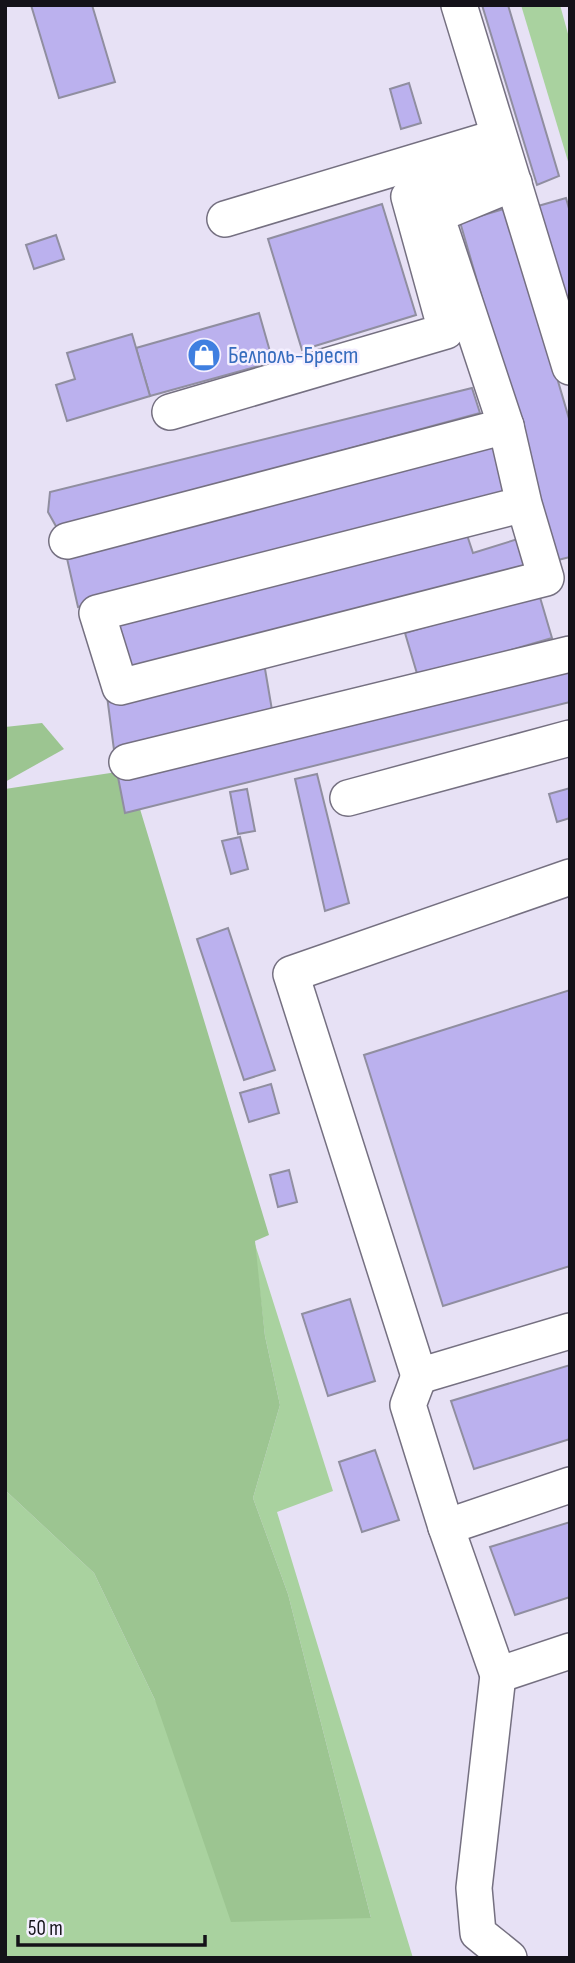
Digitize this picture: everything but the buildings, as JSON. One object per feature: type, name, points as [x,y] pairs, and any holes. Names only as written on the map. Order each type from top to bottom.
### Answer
[{"type":"lane","points":[[459,5],[570,367]]},
{"type":"lane","points":[[225,219],[506,159]]},
{"type":"lane","points":[[170,412],[446,331],[409,197],[420,187],[506,159]]},
{"type":"lane","points":[[506,159],[436,215],[506,426],[524,504],[558,576],[120,687],[97,613],[524,504]]},
{"type":"lane","points":[[67,541],[506,426]]},
{"type":"lane","points":[[127,762],[570,654]]},
{"type":"lane","points":[[348,798],[570,738]]},
{"type":"lane","points":[[509,1958],[478,1933],[474,1888],[498,1675],[446,1527],[408,1405],[419,1376],[291,974],[570,877]]},
{"type":"lane","points":[[419,1376],[570,1331]]},
{"type":"lane","points":[[446,1527],[570,1485]]},
{"type":"lane","points":[[498,1675],[570,1651]]},
{"type":"green space","points":[[521,5],[560,5],[570,41],[570,168]]},
{"type":"green space","points":[[42,723],[64,749],[5,782],[5,727]]},
{"type":"green space","points":[[117,772],[125,812],[140,809],[269,1235],[255,1241],[265,1336],[280,1405],[253,1498],[288,1594],[371,1918],[231,1922],[155,1700],[94,1573],[5,1490],[5,789]]},
{"type":"green space","points":[[254,1241],[333,1491],[277,1512],[413,1958],[5,1958],[5,1490],[94,1573],[155,1700],[371,1918],[288,1594],[253,1498],[280,1405],[265,1336]]},
{"type":"place","name":"Белполь-Брест","points":[[204,355]]}]
